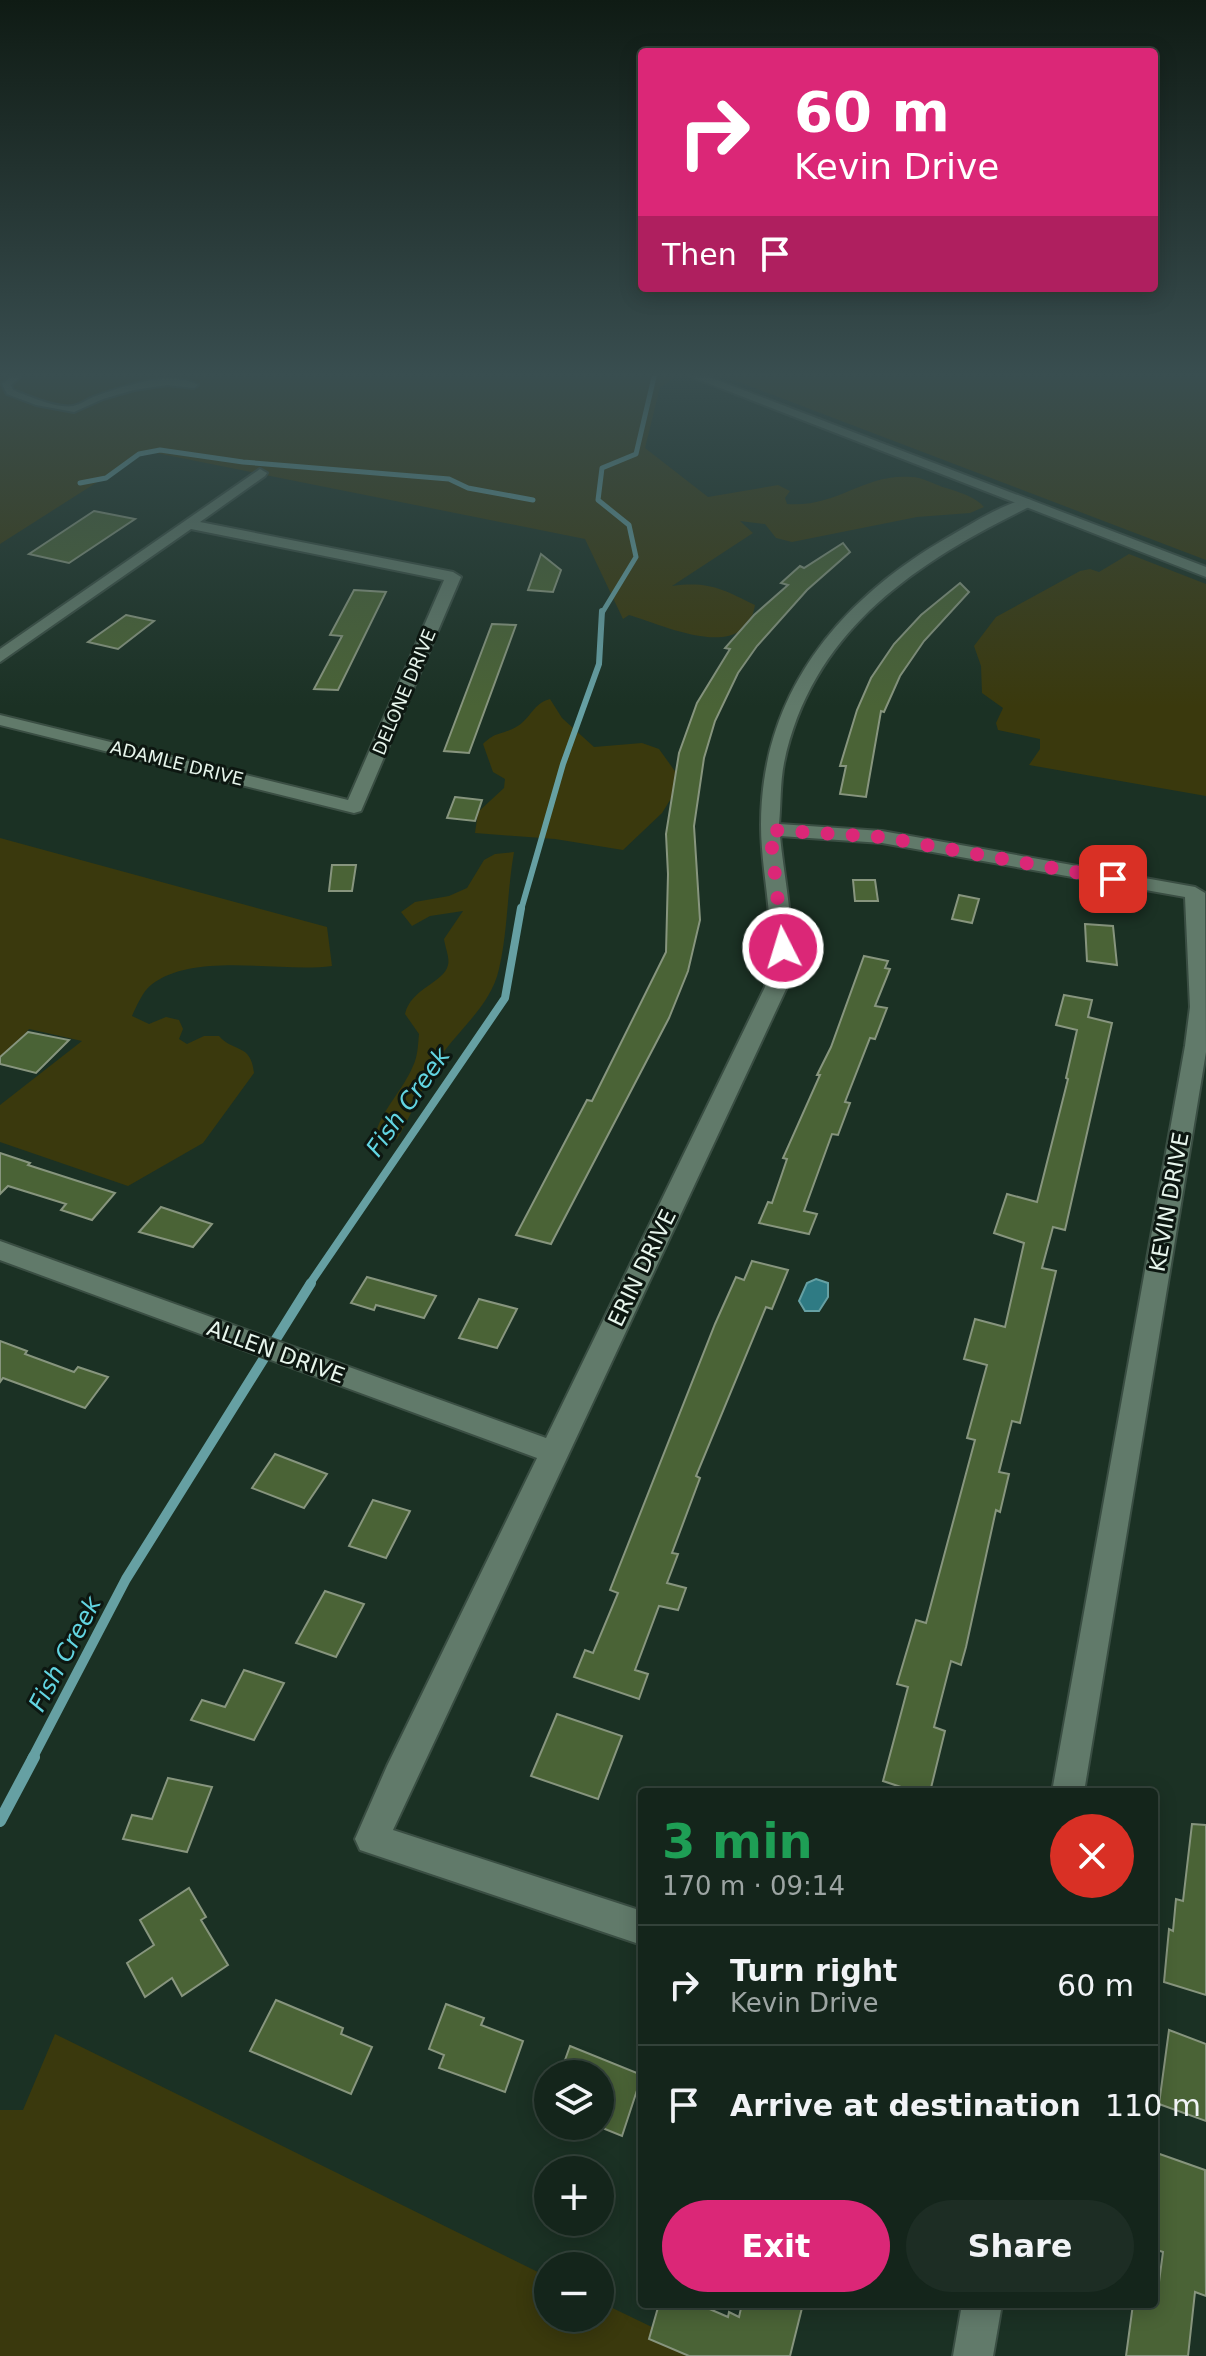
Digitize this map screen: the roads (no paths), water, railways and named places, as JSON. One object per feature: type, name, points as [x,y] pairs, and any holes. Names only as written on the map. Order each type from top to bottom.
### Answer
[{"type":"street","points":[[0,657],[240,487]]},
{"type":"street","points":[[984,487],[1206,572]]},
{"type":"street","name":"ERIN DRIVE","points":[[638,1927],[372,1839],[398,1777],[776,987],[782,966],[783,927],[770,830],[769,796],[775,752],[787,718],[820,654],[880,588],[982,522],[1026,503]]},
{"type":"street","name":"DELONE DRIVE","points":[[188,524],[453,577],[354,807]]},
{"type":"street","points":[[0,636],[22,641]]},
{"type":"street","name":"ADAMLE DRIVE","points":[[0,720],[354,807]]},
{"type":"street","name":"KEVIN DRIVE","points":[[770,830],[882,837],[1195,893],[1201,1007],[1196,1046],[1069,1788]]},
{"type":"street","name":"ALLEN DRIVE","points":[[0,1250],[553,1452]]},
{"type":"street","points":[[973,2356],[981,2308]]},
{"type":"water","points":[[816,1279],[828,1283],[828,1297],[819,1311],[805,1311],[799,1301],[807,1283]]},
{"type":"waterway","points":[[466,487],[533,500]]},
{"type":"waterway","name":"Fish Creek","points":[[600,487],[598,500],[629,525],[636,557],[602,613]]},
{"type":"waterway","name":"Fish Creek","points":[[521,910],[563,764],[599,664],[602,611]]},
{"type":"waterway","name":"Fish Creek","points":[[309,1285],[505,998],[521,908]]},
{"type":"waterway","name":"Fish Creek","points":[[32,1759],[126,1579],[311,1283]]},
{"type":"waterway","name":"Fish Creek","points":[[0,1821],[34,1757]]}]
